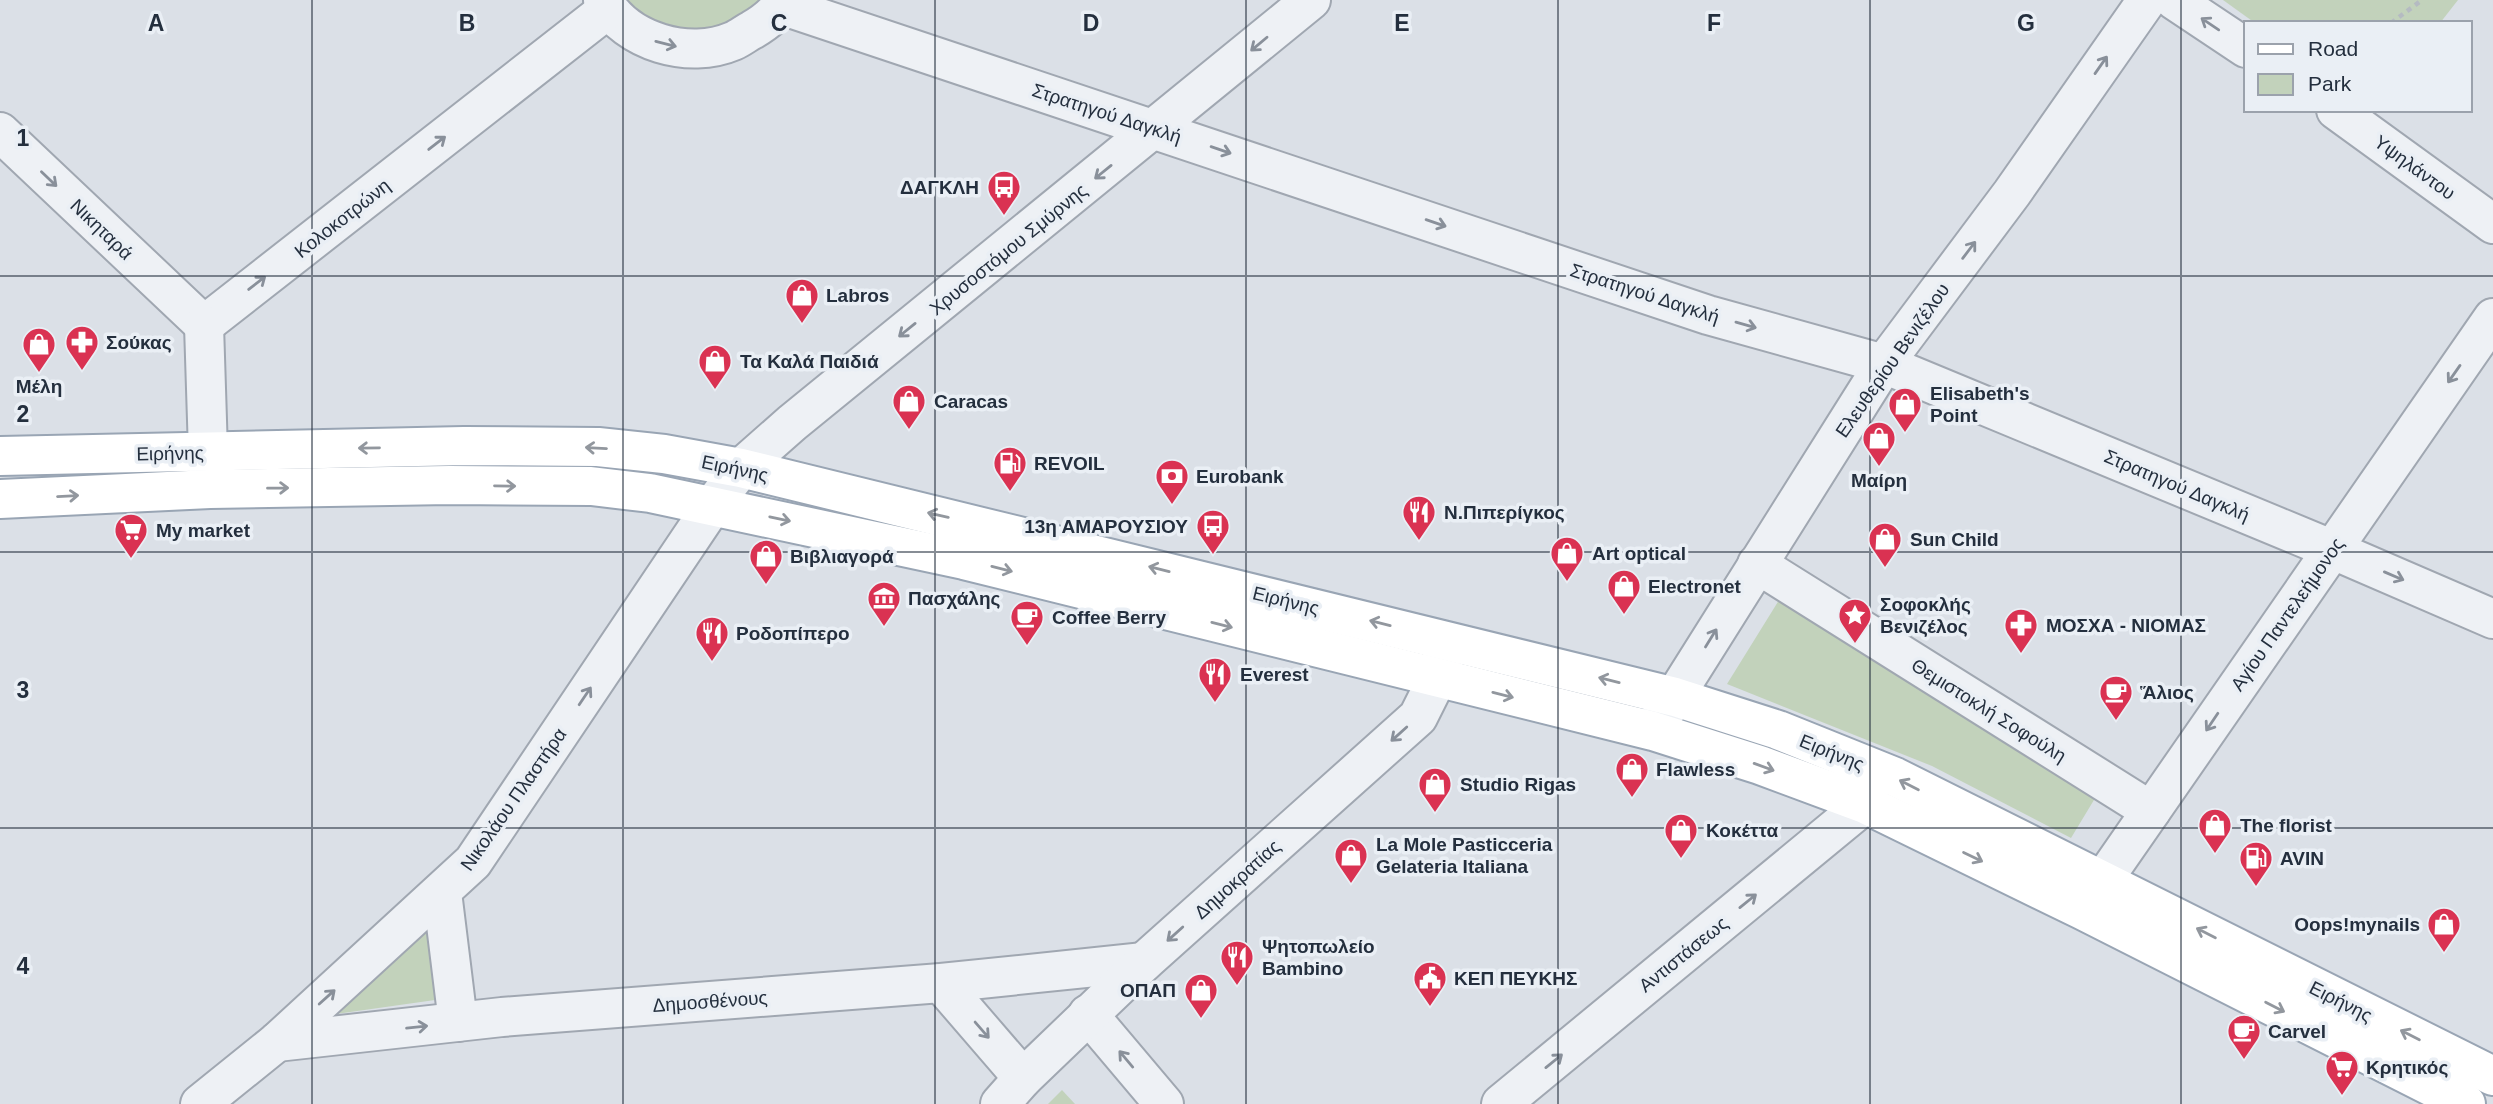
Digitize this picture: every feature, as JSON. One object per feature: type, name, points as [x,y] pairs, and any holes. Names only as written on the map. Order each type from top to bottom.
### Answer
[{"type":"main road","name":"Ειρήνης","points":[[0,499],[208,471],[464,446],[598,447],[664,454],[741,468],[1447,639],[1675,696],[1778,730],[1895,778],[2092,896],[2466,1104]]},
{"type":"main road","name":"Ειρήνης","points":[[0,456],[450,485],[592,486],[649,492],[964,560],[1653,731],[1760,765],[1865,804],[2092,896],[2493,1076]]},
{"type":"street","name":"Χρυσοστόμου Σμύρνης","points":[[713,505],[741,468],[803,415],[1311,0]]},
{"type":"street","name":"Ελευθερίου Βενιζέλου","points":[[1653,731],[1884,364],[2012,193],[2147,0]]},
{"type":"street","points":[[2174,0],[2244,47]]},
{"type":"street","name":"Στρατηγού Δαγκλή","points":[[783,3],[1709,314],[1884,364],[2493,619]]},
{"type":"street","points":[[606,5],[634,32],[666,46],[699,49],[733,41],[762,24],[783,3]]},
{"type":"street","name":"Κολοκοτρώνη","points":[[204,326],[606,5]]},
{"type":"street","name":"Υψηλάντου","points":[[2339,112],[2493,224]]},
{"type":"street","name":"Νικηταρά","points":[[0,132],[204,326]]},
{"type":"street","name":"Αγίου Παντελεήμονος","points":[[2092,896],[2493,318]]},
{"type":"street","points":[[204,326],[208,471]]},
{"type":"street","name":"Νικολάου Πλαστήρα","points":[[200,1104],[276,1042],[473,862],[713,505]]},
{"type":"street","name":"Θεμιστοκλή Σοφούλη","points":[[1757,564],[2151,811]]},
{"type":"street","name":"Δημοκρατίας","points":[[1012,1091],[1144,961],[1418,717],[1437,678],[1447,639]]},
{"type":"street","name":"Αντιστάσεως","points":[[1501,1104],[1865,804]]},
{"type":"street","points":[[442,892],[458,1022]]},
{"type":"street","name":"Δημοσθένους","points":[[276,1042],[458,1022],[942,983],[1144,961]]},
{"type":"street","points":[[942,983],[1012,1091]]},
{"type":"street","points":[[1088,1014],[1164,1104]]},
{"type":"path","points":[[2394,21],[2422,0]]},
{"type":"green space","points":[[624,0],[759,0],[745,13],[729,22],[691,29],[654,22],[637,13]]},
{"type":"green space","points":[[2223,0],[2458,0],[2442,21],[2252,21]]},
{"type":"green space","points":[[1784,592],[2100,790],[2071,838],[1932,766],[1727,684]]},
{"type":"green space","points":[[431,929],[442,999],[329,1015]]},
{"type":"green space","points":[[1062,1090],[1075,1104],[1048,1104]]},
{"type":"place","name":"ΔΑΓΚΛΗ","points":[[1004,217]]},
{"type":"place","name":"Labros","points":[[802,325]]},
{"type":"place","name":"Σούκας","points":[[82,372]]},
{"type":"place","name":"Μέλη","points":[[39,374]]},
{"type":"place","name":"Τα Καλά Παιδιά","points":[[715,391]]},
{"type":"place","name":"Caracas","points":[[909,431]]},
{"type":"place","name":"Elisabeth's Point","points":[[1905,434]]},
{"type":"place","name":"Μαίρη","points":[[1879,468]]},
{"type":"place","name":"REVOIL","points":[[1010,493]]},
{"type":"place","name":"Eurobank","points":[[1172,506]]},
{"type":"place","name":"Ν.Πιπερίγκος","points":[[1419,542]]},
{"type":"place","name":"13η ΑΜΑΡΟΥΣΙΟΥ","points":[[1213,556]]},
{"type":"place","name":"My market","points":[[131,560]]},
{"type":"place","name":"Sun Child","points":[[1885,569]]},
{"type":"place","name":"Art optical","points":[[1567,583]]},
{"type":"place","name":"Βιβλιαγορά","points":[[766,586]]},
{"type":"place","name":"Electronet","points":[[1624,616]]},
{"type":"place","name":"Πασχάλης","points":[[884,628]]},
{"type":"place","name":"Σοφοκλής Βενιζέλος","points":[[1855,645]]},
{"type":"place","name":"Coffee Berry","points":[[1027,647]]},
{"type":"place","name":"ΜΟΣΧΑ - ΝΙΟΜΑΣ","points":[[2021,655]]},
{"type":"place","name":"Ροδοπίπερο","points":[[712,663]]},
{"type":"place","name":"Everest","points":[[1215,704]]},
{"type":"place","name":"Ἅλιος","points":[[2116,722]]},
{"type":"place","name":"Flawless","points":[[1632,799]]},
{"type":"place","name":"Studio Rigas","points":[[1435,814]]},
{"type":"place","name":"The florist","points":[[2215,855]]},
{"type":"place","name":"Κοκέττα","points":[[1681,860]]},
{"type":"place","name":"La Mole Pasticceria Gelateria Italiana","points":[[1351,885]]},
{"type":"place","name":"AVIN","points":[[2256,888]]},
{"type":"place","name":"Oops!mynails","points":[[2444,954]]},
{"type":"place","name":"Ψητοπωλείο Bambino","points":[[1237,987]]},
{"type":"place","name":"ΚΕΠ ΠΕΥΚΗΣ","points":[[1430,1008]]},
{"type":"place","name":"ΟΠΑΠ","points":[[1201,1020]]},
{"type":"place","name":"Carvel","points":[[2244,1061]]},
{"type":"place","name":"Κρητικός","points":[[2342,1097]]}]
